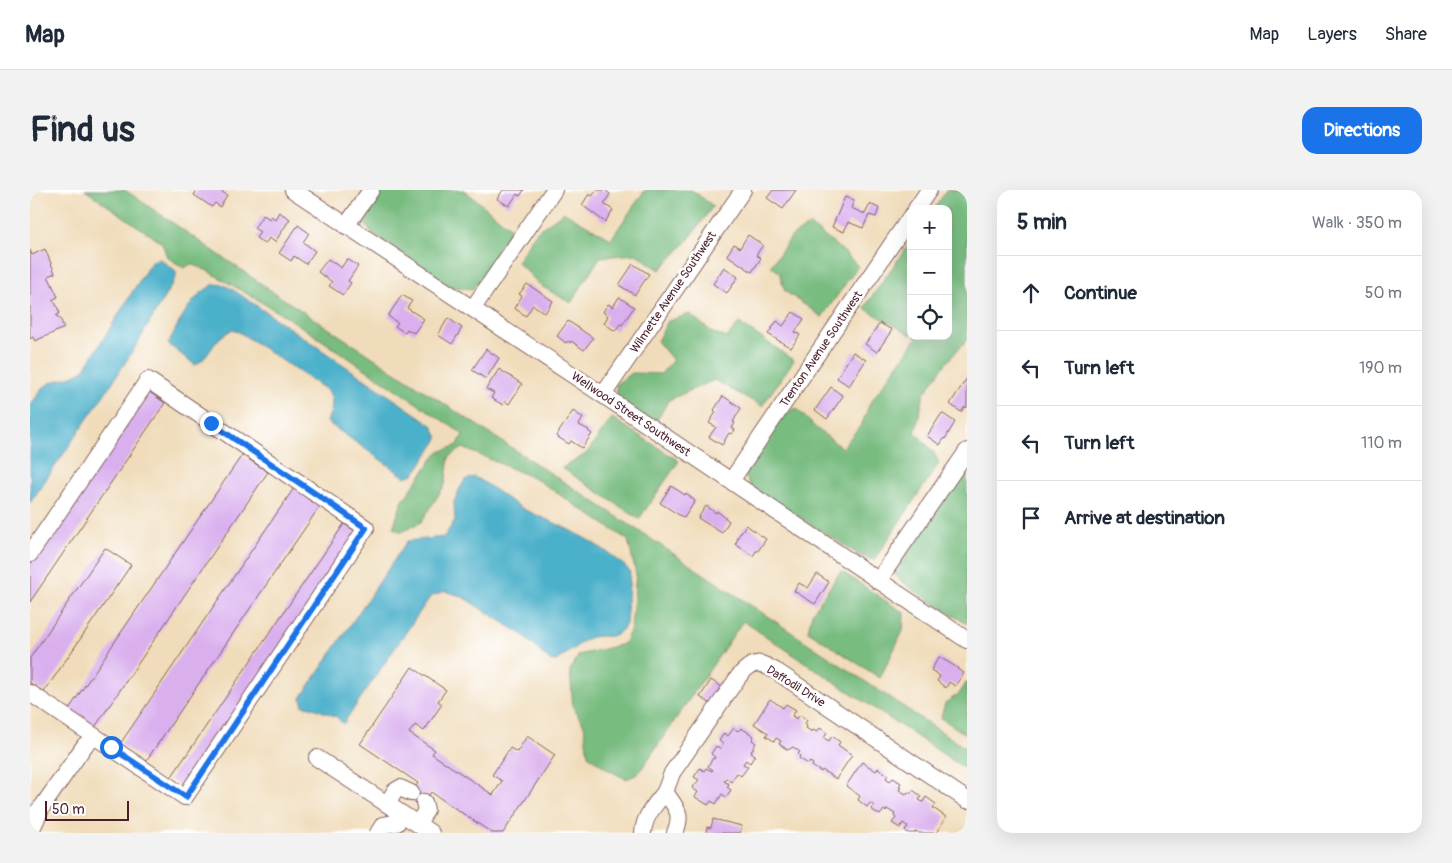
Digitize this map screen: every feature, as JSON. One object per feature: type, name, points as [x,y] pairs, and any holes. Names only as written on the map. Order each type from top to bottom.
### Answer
[{"type":"street","name":"Wellwood Street Southwest","points":[[293,190],[604,395],[967,640]]},
{"type":"street","points":[[346,226],[371,190]]},
{"type":"street","points":[[473,308],[554,190]]},
{"type":"street","name":"Wilmette Avenue Southwest","points":[[604,395],[742,190]]},
{"type":"street","points":[[919,205],[929,190]]},
{"type":"street","name":"Trenton Avenue Southwest","points":[[731,482],[907,222]]},
{"type":"street","points":[[30,554],[148,380],[366,528],[186,797],[30,693]]},
{"type":"street","points":[[878,581],[967,451]]},
{"type":"street","name":"Daffodil Drive","points":[[643,833],[643,824],[647,815],[665,792],[672,774],[734,684],[747,667],[755,663],[779,673],[967,800]]},
{"type":"street","points":[[30,833],[42,807],[85,745],[95,737]]},
{"type":"street","points":[[317,758],[387,804],[400,824]]},
{"type":"street","points":[[378,833],[383,825],[400,824],[425,829],[426,810],[418,798],[400,788],[395,791],[387,804]]},
{"type":"street","points":[[665,792],[679,814],[675,833]]},
{"type":"street","points":[[30,819],[42,807]]},
{"type":"green space","points":[[85,190],[125,190],[279,296],[636,529],[967,749],[967,770],[743,621],[638,774],[626,779],[607,769],[588,755],[584,725],[573,707],[570,670],[579,655],[624,644],[631,629],[636,574],[628,540],[536,479],[463,448],[449,457],[445,485],[421,522],[402,532],[393,528],[402,502],[437,453],[458,445],[463,434],[290,319],[208,271],[191,264],[184,268],[167,257],[162,243]]},
{"type":"green space","points":[[377,190],[464,190],[512,229],[473,289],[451,287],[370,231],[361,216]]},
{"type":"green space","points":[[645,190],[692,190],[713,206],[689,239],[660,270],[636,254],[600,257],[571,303],[541,286],[517,262],[536,232],[564,212],[611,239]]},
{"type":"green space","points":[[947,190],[967,190],[967,339],[943,367],[924,394],[915,432],[934,453],[939,463],[874,560],[861,556],[751,487],[743,472],[779,417],[796,408],[816,428],[842,448],[862,424],[870,403],[916,340],[952,340],[952,205],[937,205]]},
{"type":"green space","points":[[810,225],[844,252],[858,266],[822,317],[785,291],[779,272],[771,266],[792,236]]},
{"type":"green space","points":[[907,247],[907,333],[864,308]]},
{"type":"green space","points":[[690,314],[713,333],[727,338],[739,323],[794,360],[762,406],[714,380],[669,400],[655,423],[617,397],[616,384],[632,373],[661,374],[673,360],[657,341],[668,321]]},
{"type":"green space","points":[[612,418],[679,461],[639,519],[562,468],[586,454]]},
{"type":"green space","points":[[967,465],[967,624],[910,588],[894,574]]},
{"type":"green space","points":[[841,571],[904,613],[903,631],[880,678],[808,631],[812,613]]},
{"type":"green space","points":[[967,682],[967,735],[941,718],[945,703],[959,694]]},
{"type":"water","points":[[160,259],[176,271],[176,277],[114,380],[30,503],[30,406],[42,389],[49,383],[84,370],[152,261]]},
{"type":"water","points":[[215,284],[224,285],[232,289],[432,425],[438,438],[414,474],[405,477],[327,422],[332,401],[327,390],[239,332],[231,330],[222,336],[205,357],[195,365],[168,344],[192,302],[206,289]]},
{"type":"water","points":[[474,477],[523,509],[592,542],[630,571],[626,624],[617,634],[591,637],[556,661],[549,660],[520,633],[461,596],[445,591],[430,597],[343,724],[337,717],[311,707],[303,706],[301,698],[407,541],[444,537],[455,520],[454,502],[460,488],[465,480]]},
{"type":"building","points":[[197,190],[219,190],[227,195],[220,207],[215,203],[212,207],[194,195]]},
{"type":"building","points":[[503,190],[524,190],[520,196],[517,194],[509,206],[497,199]]},
{"type":"building","points":[[597,190],[605,190],[610,194],[604,204],[613,210],[605,222],[582,205],[589,194],[592,196]]},
{"type":"building","points":[[773,190],[796,190],[783,209],[767,198]]},
{"type":"building","points":[[845,197],[854,201],[851,208],[865,214],[870,204],[879,208],[876,217],[869,215],[863,228],[848,222],[844,232],[832,227]]},
{"type":"building","points":[[279,212],[290,219],[275,242],[269,238],[265,244],[256,238],[260,232],[254,228],[263,215],[270,219],[271,216],[275,219]]},
{"type":"building","points":[[298,225],[309,233],[303,242],[315,251],[306,264],[294,256],[291,261],[279,253]]},
{"type":"building","points":[[748,235],[763,245],[756,255],[761,258],[752,272],[727,255],[734,244],[740,248]]},
{"type":"building","points":[[45,249],[55,273],[48,276],[58,297],[52,300],[55,302],[60,313],[56,316],[60,318],[64,328],[35,341],[33,337],[30,339],[30,250],[32,255]]},
{"type":"building","points":[[328,259],[341,268],[347,259],[358,266],[348,281],[351,283],[343,295],[329,286],[332,282],[318,272]]},
{"type":"building","points":[[633,264],[649,274],[635,295],[619,285]]},
{"type":"building","points":[[724,267],[738,277],[727,293],[713,284]]},
{"type":"building","points":[[527,284],[553,301],[545,313],[533,305],[526,316],[514,308],[522,296],[519,294]]},
{"type":"building","points":[[402,295],[412,301],[407,308],[424,319],[414,333],[407,329],[405,333],[395,326],[398,323],[388,316]]},
{"type":"building","points":[[619,297],[634,307],[622,325],[620,324],[615,331],[604,323],[608,316],[603,312],[608,304],[613,307]]},
{"type":"building","points":[[793,312],[804,319],[795,332],[800,335],[791,348],[768,334],[777,321],[783,326]]},
{"type":"building","points":[[448,318],[462,328],[452,344],[438,335]]},
{"type":"building","points":[[568,321],[593,338],[584,350],[571,341],[566,343],[557,336]]},
{"type":"building","points":[[880,323],[892,330],[877,352],[865,344]]},
{"type":"building","points":[[486,349],[499,358],[486,379],[472,370]]},
{"type":"building","points":[[853,352],[866,360],[849,386],[837,378]]},
{"type":"building","points":[[499,369],[522,384],[509,404],[505,401],[503,405],[491,398],[494,393],[486,389]]},
{"type":"building","points":[[967,378],[967,408],[965,407],[961,412],[950,404]]},
{"type":"building","points":[[831,387],[843,396],[827,419],[815,410]]},
{"type":"building","points":[[148,391],[165,403],[30,602],[30,564]]},
{"type":"building","points":[[723,396],[741,408],[733,422],[735,423],[732,428],[735,430],[732,434],[729,433],[722,445],[709,437],[716,427],[709,423],[716,412],[714,410]]},
{"type":"building","points":[[573,411],[583,418],[579,425],[589,430],[592,434],[582,448],[571,441],[569,444],[556,436]]},
{"type":"building","points":[[942,413],[955,422],[940,445],[927,436]]},
{"type":"building","points":[[242,455],[268,472],[95,727],[69,709]]},
{"type":"building","points":[[671,486],[685,495],[686,493],[695,501],[684,518],[660,503]]},
{"type":"building","points":[[294,488],[320,506],[146,761],[120,744]]},
{"type":"building","points":[[706,506],[716,513],[717,511],[729,521],[722,533],[698,518]]},
{"type":"building","points":[[344,524],[358,533],[184,789],[170,779]]},
{"type":"building","points":[[746,525],[766,539],[753,556],[735,544]]},
{"type":"building","points":[[105,548],[131,565],[44,692],[30,683],[30,658]]},
{"type":"building","points":[[817,574],[829,582],[815,604],[794,591],[799,583],[808,588]]},
{"type":"building","points":[[939,657],[964,673],[955,686],[949,682],[946,688],[937,681],[940,676],[931,670]]},
{"type":"building","points":[[412,667],[446,690],[438,701],[442,704],[424,731],[415,725],[409,733],[435,750],[432,754],[493,795],[502,781],[492,775],[510,748],[517,752],[527,736],[555,755],[503,833],[492,833],[431,792],[421,807],[408,798],[418,783],[360,744]]},
{"type":"building","points":[[711,680],[722,687],[711,704],[700,697]]},
{"type":"building","points":[[770,699],[783,708],[786,704],[796,710],[792,716],[797,719],[800,715],[807,720],[806,728],[812,732],[813,730],[817,732],[820,728],[827,733],[824,738],[829,741],[832,736],[840,742],[838,745],[852,755],[836,779],[822,770],[821,772],[812,766],[813,764],[810,762],[808,764],[799,758],[798,754],[800,752],[793,747],[788,750],[779,744],[781,741],[776,738],[774,741],[766,736],[768,733],[754,724]]},
{"type":"building","points":[[734,728],[738,731],[741,728],[754,736],[752,740],[756,743],[751,752],[755,755],[750,763],[746,760],[743,764],[748,767],[741,776],[737,773],[731,782],[726,778],[724,781],[729,784],[727,787],[731,790],[726,797],[722,794],[716,804],[711,801],[708,805],[695,797],[698,792],[692,788],[699,780],[694,777],[700,768],[704,771],[706,768],[713,770],[708,766],[715,757],[711,754],[716,746],[720,749],[723,744],[719,741],[724,733],[728,736]]},
{"type":"building","points":[[862,762],[876,771],[878,768],[888,775],[886,778],[890,781],[893,778],[901,783],[899,790],[906,794],[908,792],[910,794],[913,790],[921,796],[919,800],[923,802],[926,797],[936,804],[933,808],[946,817],[936,833],[919,833],[916,831],[915,833],[908,833],[905,831],[908,827],[903,823],[900,828],[892,823],[896,818],[895,814],[887,809],[886,812],[884,810],[880,815],[871,809],[874,805],[870,803],[867,807],[858,800],[860,796],[846,786]]},
{"type":"building","points":[[713,819],[742,826],[740,833],[706,833],[707,827],[711,828]]},
{"type":"route","points":[[111,747],[186,797],[366,528],[211,423]]}]
